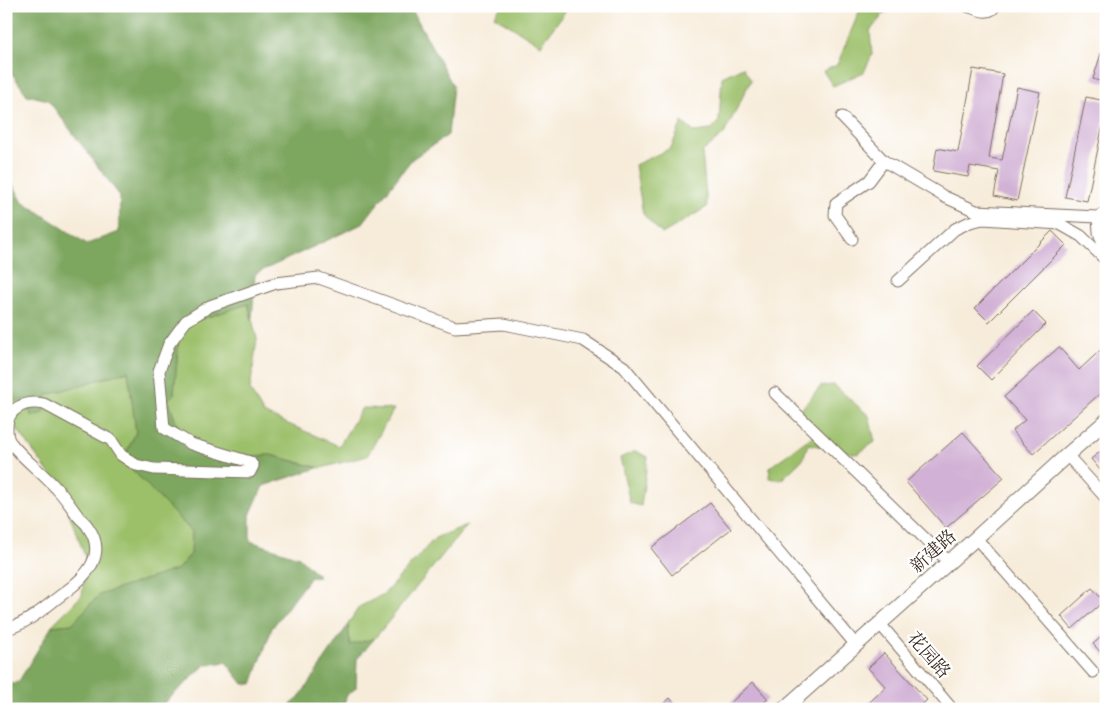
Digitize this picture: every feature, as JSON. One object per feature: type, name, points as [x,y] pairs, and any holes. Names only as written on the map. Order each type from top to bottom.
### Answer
[{"type":"main road","name":"新建路","points":[[784,709],[1106,421]]},
{"type":"street","points":[[967,6],[984,12],[993,10],[996,6]]},
{"type":"street","points":[[842,117],[884,161],[946,198],[976,210],[1102,214],[1099,232],[1106,254]]},
{"type":"street","points":[[852,239],[835,215],[836,203],[869,181],[884,161]]},
{"type":"street","points":[[898,281],[955,229],[970,222],[983,219],[1060,224],[1082,236],[1106,260]]},
{"type":"street","points":[[6,628],[16,626],[25,621],[78,583],[87,574],[93,563],[95,551],[94,538],[88,527],[58,490],[10,442],[6,426],[13,411],[28,403],[44,404],[110,440],[121,455],[136,465],[154,469],[250,472],[253,466],[250,462],[191,444],[164,428],[159,371],[162,362],[169,344],[186,321],[210,306],[276,284],[319,278],[390,305],[456,326],[504,324],[582,340],[624,367],[856,645]]},
{"type":"street","points":[[775,393],[949,562]]},
{"type":"street","points":[[1067,454],[1106,498]]},
{"type":"street","points":[[976,538],[1093,672]]},
{"type":"street","name":"花园路","points":[[880,624],[952,709]]},
{"type":"green space","points":[[6,6],[410,6],[453,86],[448,135],[412,159],[362,224],[255,274],[252,320],[248,304],[180,326],[174,394],[168,400],[182,439],[202,446],[213,458],[271,455],[318,468],[263,486],[250,515],[250,541],[299,557],[319,576],[310,577],[272,628],[252,684],[243,684],[226,662],[205,665],[158,709],[6,709],[6,685],[19,681],[52,626],[72,624],[99,595],[178,569],[191,554],[192,532],[123,460],[136,432],[128,371],[47,395],[43,413],[32,416],[24,400],[6,402],[6,171],[22,201],[87,244],[119,232],[120,196],[48,100],[27,95],[6,65]]},
{"type":"green space","points":[[501,6],[569,6],[541,45],[494,16]]},
{"type":"green space","points":[[865,6],[890,6],[870,31],[872,55],[864,72],[833,86],[823,71],[837,65],[859,12]]},
{"type":"green space","points":[[743,67],[751,80],[724,134],[702,152],[707,207],[662,234],[643,214],[635,165],[671,148],[682,122],[694,132],[711,130],[719,121],[722,77]]},
{"type":"green space","points":[[248,304],[257,339],[250,390],[263,413],[339,446],[362,408],[394,409],[367,456],[321,468],[271,455],[213,458],[202,446],[182,439],[168,400],[174,394],[180,326]]},
{"type":"green space","points":[[128,371],[136,432],[123,460],[192,532],[191,554],[178,569],[99,595],[72,624],[51,626],[82,595],[86,559],[59,487],[10,419],[6,422],[6,402],[24,400],[32,415],[43,413],[47,395]]},
{"type":"green space","points":[[834,385],[869,416],[875,442],[857,454],[808,444],[803,459],[781,480],[769,478],[770,467],[818,432],[797,414],[821,386]]},
{"type":"green space","points":[[635,451],[648,457],[641,506],[630,503],[620,458]]},
{"type":"green space","points":[[467,525],[375,638],[350,646],[348,624],[359,607],[384,594],[435,538]]},
{"type":"green space","points":[[348,625],[350,645],[375,638],[357,659],[356,688],[347,695],[342,709],[285,709],[298,699]]},
{"type":"building","points":[[1104,44],[1106,44],[1106,83],[1093,79]]},
{"type":"building","points":[[973,69],[1003,74],[989,158],[1002,160],[1017,87],[1040,92],[1017,201],[994,196],[999,171],[970,166],[968,177],[933,171],[937,148],[958,152]]},
{"type":"building","points":[[1086,97],[1106,101],[1106,110],[1087,201],[1065,197]]},
{"type":"building","points":[[1052,231],[1066,245],[989,322],[975,308]]},
{"type":"building","points":[[1033,311],[1046,324],[991,380],[977,366]]},
{"type":"building","points":[[1106,345],[1106,388],[1033,454],[1012,431],[1025,420],[1004,397],[1059,347],[1079,370]]},
{"type":"building","points":[[963,432],[1004,478],[946,528],[906,482]]},
{"type":"building","points":[[1106,447],[1106,477],[1091,459]]},
{"type":"building","points":[[710,503],[731,529],[672,575],[651,548]]},
{"type":"building","points":[[1092,588],[1104,601],[1072,629],[1061,616]]},
{"type":"building","points":[[1106,633],[1106,658],[1093,644]]},
{"type":"building","points":[[884,653],[927,700],[917,709],[862,709],[886,687],[868,668]]},
{"type":"building","points":[[753,682],[768,699],[757,709],[724,709]]},
{"type":"building","points":[[670,698],[680,709],[658,709]]}]
